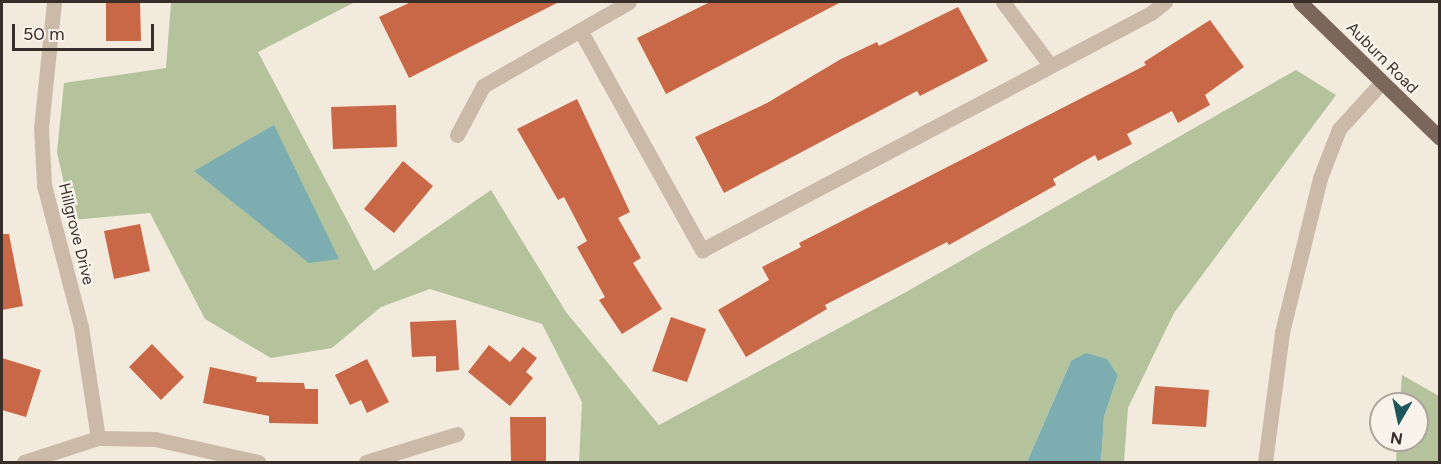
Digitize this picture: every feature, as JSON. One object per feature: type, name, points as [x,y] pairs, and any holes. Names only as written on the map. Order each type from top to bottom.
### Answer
[{"type":"main road","name":"Auburn Road","points":[[1300,2],[1440,138]]},
{"type":"street","name":"Hillgrove Drive","points":[[54,2],[41,127],[44,185],[81,327],[98,438]]},
{"type":"street","points":[[457,135],[483,86],[629,2]]},
{"type":"street","points":[[1003,2],[1050,65]]},
{"type":"street","points":[[580,30],[702,250],[1151,13],[1165,2]]},
{"type":"street","points":[[1265,462],[1282,332],[1320,178],[1339,129],[1381,83]]},
{"type":"street","points":[[366,462],[457,434]]},
{"type":"street","points":[[24,462],[98,438],[155,439],[258,462]]},
{"type":"green space","points":[[171,2],[355,2],[258,52],[374,271],[491,190],[566,312],[659,425],[906,292],[1296,70],[1336,95],[1174,313],[1128,408],[1124,462],[1101,462],[1104,417],[1118,375],[1107,359],[1071,361],[1027,462],[579,462],[582,402],[542,324],[430,289],[381,307],[332,348],[271,358],[205,319],[150,213],[72,220],[57,152],[64,83],[166,68]]},
{"type":"green space","points":[[1402,375],[1439,396],[1439,462],[1396,462],[1396,452],[1429,452],[1429,392],[1401,392]]},
{"type":"water","points":[[274,125],[339,259],[309,263],[194,171]]},
{"type":"water","points":[[1086,353],[1107,359],[1118,375],[1104,417],[1101,462],[1027,462],[1071,361]]},
{"type":"building","points":[[106,2],[140,2],[141,41],[106,41]]},
{"type":"building","points":[[411,2],[559,2],[409,78],[379,17]]},
{"type":"building","points":[[710,2],[841,2],[666,94],[637,38]]},
{"type":"building","points":[[958,7],[988,61],[920,96],[917,91],[724,193],[695,137],[767,103],[841,59],[877,42],[879,46]]},
{"type":"building","points":[[1210,20],[1244,67],[1205,95],[1210,105],[1178,123],[1172,111],[1127,134],[1132,144],[1098,161],[1095,155],[1053,179],[1056,185],[949,245],[947,242],[825,305],[827,309],[746,357],[718,310],[769,280],[762,267],[801,247],[799,243],[1146,65],[1144,62]]},
{"type":"building","points":[[577,99],[630,212],[618,218],[641,258],[633,263],[662,309],[622,334],[599,300],[605,297],[577,247],[587,241],[564,197],[558,200],[517,129]]},
{"type":"building","points":[[396,105],[397,147],[333,149],[331,107]]},
{"type":"building","points":[[403,161],[433,186],[394,233],[364,209]]},
{"type":"building","points":[[140,224],[150,271],[114,279],[104,231]]},
{"type":"building","points":[[2,234],[9,234],[23,306],[2,310]]},
{"type":"building","points":[[671,317],[706,329],[687,382],[652,371]]},
{"type":"building","points":[[456,320],[459,370],[436,372],[436,356],[412,357],[410,322]]},
{"type":"building","points":[[152,344],[184,377],[161,400],[129,367]]},
{"type":"building","points":[[489,345],[510,362],[523,347],[537,358],[526,372],[533,378],[510,406],[468,372]]},
{"type":"building","points":[[2,358],[41,370],[26,417],[2,410]]},
{"type":"building","points":[[367,359],[389,402],[367,413],[361,400],[350,405],[335,375]]},
{"type":"building","points":[[210,367],[257,377],[256,382],[304,383],[305,389],[318,389],[318,424],[269,423],[269,416],[203,403]]},
{"type":"building","points":[[1155,386],[1209,390],[1206,427],[1152,424]]},
{"type":"building","points":[[510,417],[546,417],[546,462],[511,462]]}]
